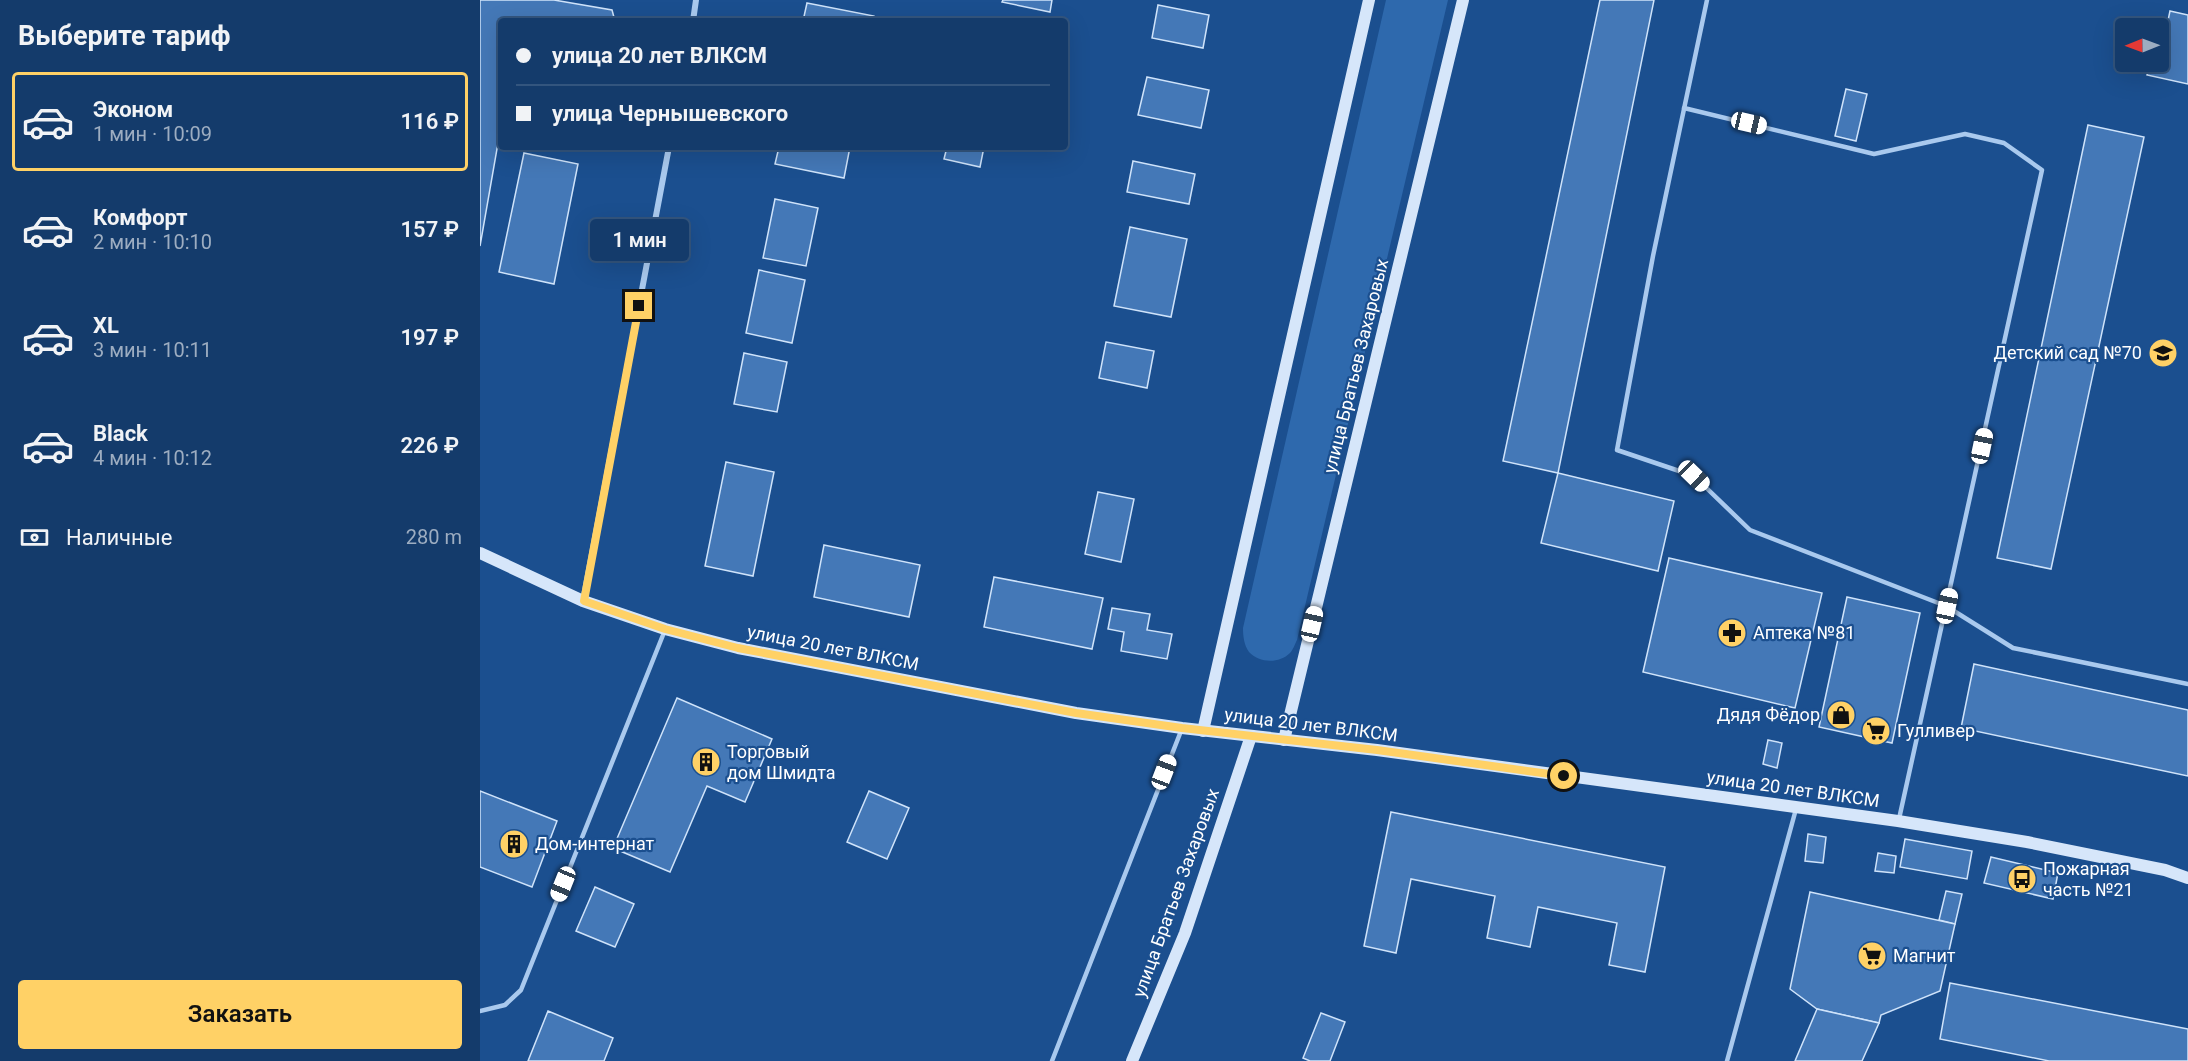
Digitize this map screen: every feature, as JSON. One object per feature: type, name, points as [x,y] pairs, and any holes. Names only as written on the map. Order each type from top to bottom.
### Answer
[{"type":"main road","points":[[1203,731],[1369,0]]},
{"type":"main road","name":"улица Братьев Захаровых","points":[[1284,740],[1463,0]]},
{"type":"main road","name":"улица 20 лет ВЛКСМ","points":[[480,553],[584,601],[665,629],[738,648],[1076,713],[1203,731],[1377,750],[1796,809],[1898,821],[2038,844],[2165,870],[2188,878]]},
{"type":"main road","name":"улица Братьев Захаровых","points":[[1132,1061],[1185,933],[1251,736]]},
{"type":"street","points":[[693,18],[696,0]]},
{"type":"street","points":[[584,601],[668,150]]},
{"type":"lane","points":[[1707,0],[1653,256],[1617,450],[1694,476],[1750,530],[1947,606],[2013,648],[2188,684]]},
{"type":"lane","points":[[1684,108],[1874,154],[1965,134],[2004,143],[2042,170],[1898,821]]},
{"type":"lane","points":[[480,1011],[505,1005],[521,990],[665,629]]},
{"type":"lane","points":[[1052,1061],[1182,728]]},
{"type":"lane","points":[[1727,1061],[1796,809]]},
{"type":"shaded area","points":[[1386,0],[1448,0],[1297,640],[1291,652],[1285,657],[1269,661],[1263,660],[1249,652],[1244,640],[1243,628]]},
{"type":"building","points":[[480,0],[554,0],[612,10],[614,18],[498,18],[498,143],[480,246]]},
{"type":"building","points":[[1003,0],[1052,0],[1050,12],[1002,2]]},
{"type":"building","points":[[1600,0],[1654,0],[1558,473],[1503,461]]},
{"type":"building","points":[[807,3],[874,16],[874,18],[804,18]]},
{"type":"building","points":[[1158,5],[1209,15],[1203,48],[1152,38]]},
{"type":"building","points":[[2170,11],[2188,15],[2188,84],[2147,75],[2148,72],[2169,72]]},
{"type":"building","points":[[1147,77],[1209,90],[1201,128],[1138,115]]},
{"type":"building","points":[[1846,89],[1867,94],[1856,141],[1835,136]]},
{"type":"building","points":[[2088,125],[2144,137],[2051,569],[1997,558]]},
{"type":"building","points":[[778,150],[849,150],[844,178],[775,164]]},
{"type":"building","points":[[946,150],[983,150],[980,167],[944,159]]},
{"type":"building","points":[[524,153],[578,164],[554,284],[499,272]]},
{"type":"building","points":[[1133,161],[1195,174],[1189,204],[1127,192]]},
{"type":"building","points":[[775,199],[818,208],[806,266],[763,258]]},
{"type":"building","points":[[1130,227],[1187,239],[1171,317],[1114,306]]},
{"type":"building","points":[[759,270],[805,280],[792,343],[746,333]]},
{"type":"building","points":[[1106,342],[1154,351],[1147,388],[1099,378]]},
{"type":"building","points":[[744,353],[787,362],[777,412],[734,404]]},
{"type":"building","points":[[726,462],[774,472],[753,576],[705,566]]},
{"type":"building","points":[[1558,473],[1674,501],[1658,571],[1541,543]]},
{"type":"building","points":[[1098,492],[1134,499],[1121,562],[1085,554]]},
{"type":"building","points":[[824,545],[920,565],[909,617],[814,597]]},
{"type":"building","name":"Аптека №81","points":[[1669,558],[1822,593],[1795,708],[1643,672]]},
{"type":"building","points":[[994,577],[1103,598],[1092,649],[984,627]]},
{"type":"building","points":[[1847,597],[1920,613],[1892,743],[1819,727]]},
{"type":"building","points":[[1112,608],[1150,614],[1147,630],[1172,634],[1167,659],[1121,651],[1124,632],[1108,629]]},
{"type":"building","points":[[1974,664],[2188,710],[2188,776],[1961,728]]},
{"type":"building","name":"Торговый дом Шмидта","points":[[677,698],[772,739],[745,802],[707,786],[670,872],[613,848]]},
{"type":"building","points":[[1768,740],[1782,743],[1777,768],[1763,764]]},
{"type":"building","name":"Дом-интернат","points":[[480,791],[557,821],[532,887],[480,867]]},
{"type":"building","points":[[869,791],[909,808],[887,859],[847,842]]},
{"type":"building","points":[[1391,812],[1665,867],[1645,972],[1609,965],[1617,923],[1538,907],[1530,947],[1487,938],[1495,896],[1411,879],[1396,953],[1364,946]]},
{"type":"building","points":[[1808,834],[1826,837],[1823,863],[1805,861]]},
{"type":"building","points":[[1905,839],[1972,851],[1967,879],[1900,867]]},
{"type":"building","points":[[1878,853],[1896,856],[1894,873],[1875,871]]},
{"type":"building","points":[[1991,857],[2058,873],[2053,899],[1984,883]]},
{"type":"building","points":[[595,887],[634,904],[615,947],[576,931]]},
{"type":"building","points":[[1946,891],[1962,894],[1955,924],[1939,920]]},
{"type":"building","name":"Магнит","points":[[1810,892],[1955,924],[1940,991],[1881,1015],[1879,1023],[1817,1009],[1790,989]]},
{"type":"building","points":[[1950,983],[2188,1029],[2188,1061],[2049,1061],[1940,1039]]},
{"type":"building","points":[[1817,1009],[1879,1023],[1862,1061],[1795,1061]]},
{"type":"building","points":[[548,1011],[613,1038],[604,1061],[528,1061]]},
{"type":"building","points":[[1321,1013],[1345,1022],[1330,1061],[1310,1061],[1303,1058]]},
{"type":"place","name":"Детский сад №70","points":[[2163,353]]},
{"type":"place","name":"Аптека №81","points":[[1732,633]]},
{"type":"place","name":"Дядя Фёдор","points":[[1841,715]]},
{"type":"place","name":"Гулливер","points":[[1876,731]]},
{"type":"place","name":"Торговый дом Шмидта","points":[[706,762]]},
{"type":"place","name":"Дом-интернат","points":[[514,844]]},
{"type":"place","name":"Пожарная часть №21","points":[[2022,879]]},
{"type":"place","name":"Магнит","points":[[1872,956]]},
{"type":"route","points":[[639,306],[584,601],[665,629],[738,648],[1076,713],[1182,728],[1377,750],[1564,776]]}]
